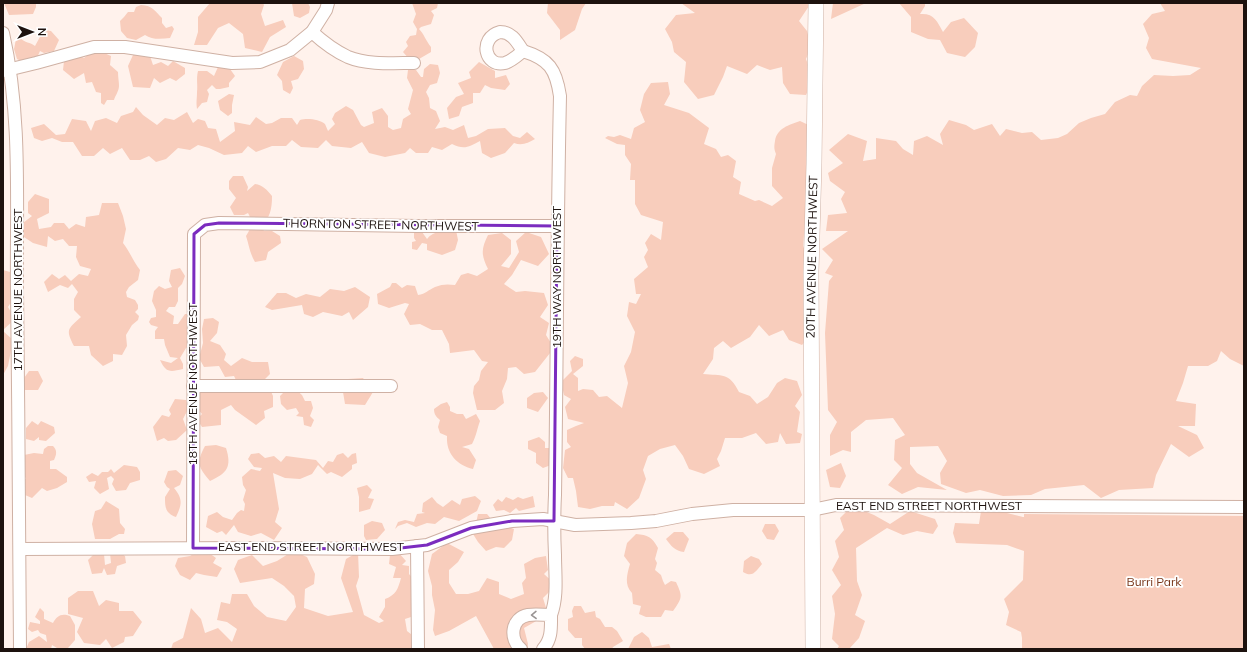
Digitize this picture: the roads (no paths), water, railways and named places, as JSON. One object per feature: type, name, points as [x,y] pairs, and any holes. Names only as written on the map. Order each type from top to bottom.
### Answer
[{"type":"street","points":[[6,70],[94,47],[125,47],[232,63],[260,62],[290,50],[312,32],[326,10],[328,3]]},
{"type":"street","name":"20TH AVENUE NORTHWEST","points":[[813,649],[811,279],[816,3]]},
{"type":"street","points":[[312,32],[324,43],[349,58],[375,62],[414,64]]},
{"type":"street","name":"17TH AVENUE NORTHWEST","points":[[3,33],[6,70],[16,128],[18,178],[17,296],[20,649]]},
{"type":"street","name":"19TH WAY NORTHWEST","points":[[523,50],[535,55],[552,69],[558,81],[560,96],[554,521],[556,594],[551,615],[550,639],[543,649]]},
{"type":"street","name":"THORNTON STREET NORTHWEST","points":[[205,225],[219,223],[417,226],[557,226]]},
{"type":"street","name":"18TH AVENUE NORTHWEST","points":[[193,548],[194,234],[205,225]]},
{"type":"street","points":[[193,386],[391,386]]},
{"type":"street","name":"EAST END STREET NORTHWEST","points":[[20,549],[392,549],[427,545],[471,528],[512,521],[543,519],[575,525],[630,523],[656,521],[692,514],[733,510],[812,510],[836,505],[1244,507]]},
{"type":"street","points":[[417,546],[418,649]]},
{"type":"street","points":[[521,649],[515,643],[513,637],[514,625],[518,620],[523,616],[529,615],[551,615]]},
{"type":"park label","name":"Burri Park","points":[[1154,582]]}]
